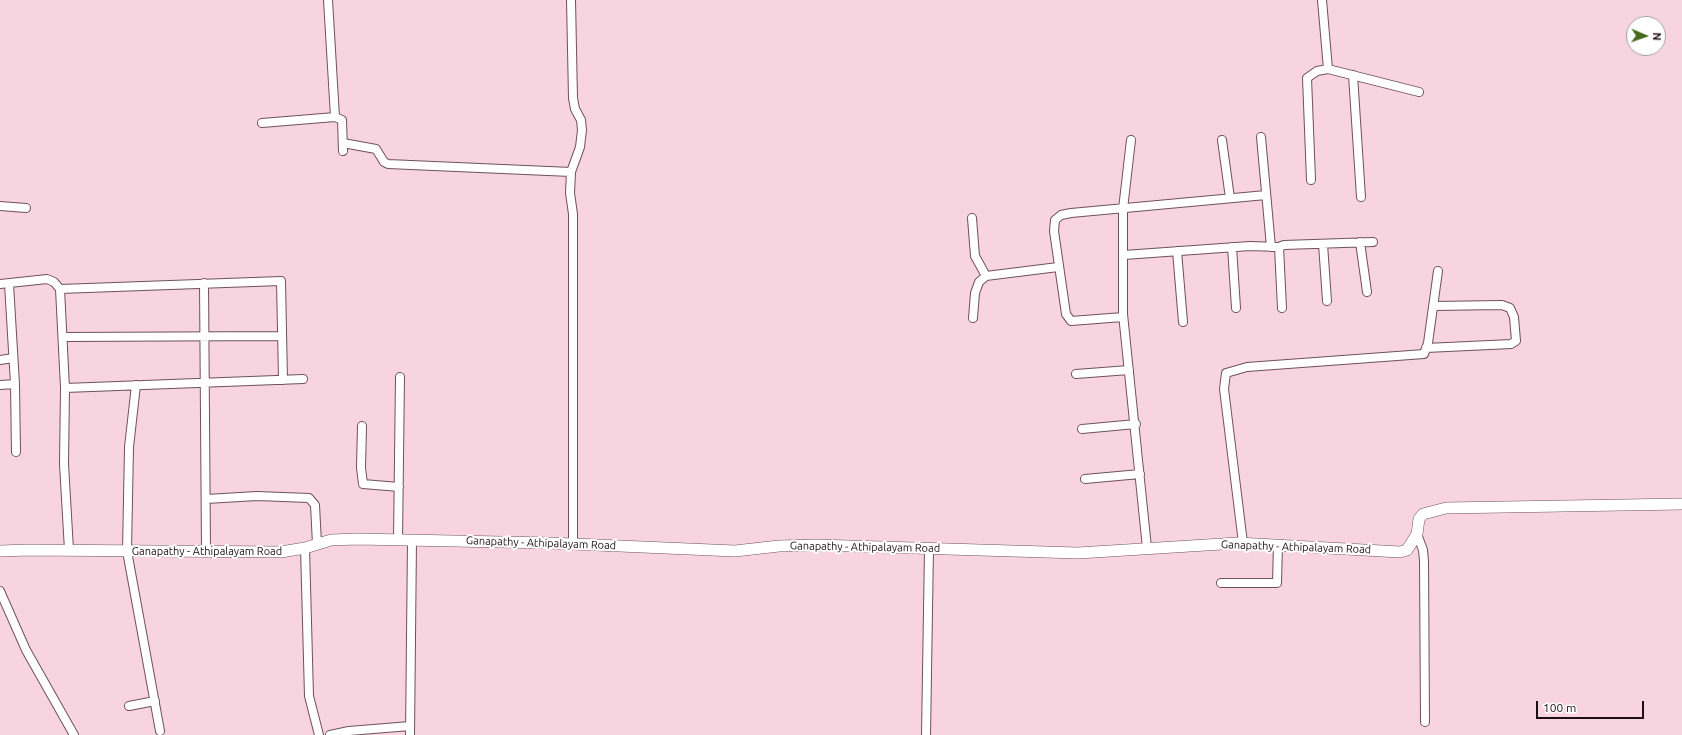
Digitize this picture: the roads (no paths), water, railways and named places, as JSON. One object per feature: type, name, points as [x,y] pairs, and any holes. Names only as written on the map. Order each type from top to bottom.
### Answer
[{"type":"main road","name":"Ganapathy - Athipalayam Road","points":[[0,551],[69,550],[281,552],[305,548],[331,540],[412,540],[573,544],[735,551],[779,546],[817,545],[1078,553],[1243,543],[1400,552],[1407,550],[1417,534],[1419,519],[1423,514],[1446,508],[1682,504]]},
{"type":"street","points":[[328,0],[335,117]]},
{"type":"street","points":[[571,0],[572,98],[575,109],[581,120],[582,130],[580,147],[572,172],[570,193],[572,214],[573,544]]},
{"type":"street","points":[[1322,0],[1328,69]]},
{"type":"street","points":[[1311,180],[1307,78],[1317,71],[1328,69],[1419,92]]},
{"type":"street","points":[[1353,75],[1361,197]]},
{"type":"street","points":[[262,123],[335,117],[342,120],[343,147],[376,149],[384,162],[388,164],[572,172]]},
{"type":"street","points":[[1261,137],[1266,195],[1275,247],[1282,308]]},
{"type":"street","points":[[1131,140],[1123,209],[1123,317],[1136,424],[1147,548]]},
{"type":"street","points":[[1222,140],[1230,198]]},
{"type":"street","points":[[1123,317],[1071,321],[1066,314],[1058,267],[1054,231],[1055,220],[1061,215],[1071,213],[1266,195]]},
{"type":"street","points":[[0,206],[26,208]]},
{"type":"street","points":[[972,218],[975,256],[986,276]]},
{"type":"street","points":[[1360,242],[1367,292]]},
{"type":"street","points":[[1124,255],[1232,248],[1275,247],[1284,245],[1373,242]]},
{"type":"street","points":[[1323,244],[1327,302]]},
{"type":"street","points":[[1232,248],[1236,308]]},
{"type":"street","points":[[1177,251],[1183,322]]},
{"type":"street","points":[[974,318],[975,293],[979,282],[986,276],[1058,267]]},
{"type":"street","points":[[1243,543],[1224,388],[1226,373],[1248,366],[1424,354],[1438,271]]},
{"type":"street","points":[[0,284],[47,279],[54,282],[60,289],[64,337],[64,464],[69,550]]},
{"type":"street","points":[[60,289],[281,281],[284,380]]},
{"type":"street","points":[[204,283],[206,551]]},
{"type":"street","points":[[10,284],[15,384],[16,452]]},
{"type":"street","points":[[1426,348],[1511,344],[1516,341],[1514,317],[1510,308],[1502,305],[1433,306]]},
{"type":"street","points":[[64,337],[282,336]]},
{"type":"street","points":[[0,360],[13,358]]},
{"type":"street","points":[[1076,374],[1129,370]]},
{"type":"street","points":[[398,540],[400,377]]},
{"type":"street","points":[[65,388],[303,379]]},
{"type":"street","points":[[0,385],[15,384]]},
{"type":"street","points":[[136,385],[129,447],[127,551],[160,730]]},
{"type":"street","points":[[1082,429],[1136,424]]},
{"type":"street","points":[[362,426],[361,468],[363,484],[399,487]]},
{"type":"street","points":[[1085,480],[1140,474]]},
{"type":"street","points":[[206,499],[257,496],[309,498],[315,505],[317,544]]},
{"type":"street","points":[[1417,534],[1423,550],[1424,560],[1425,722]]},
{"type":"street","points":[[410,735],[412,540]]},
{"type":"street","points":[[1221,583],[1276,583],[1278,545]]},
{"type":"street","points":[[305,548],[309,696],[318,735]]},
{"type":"street","points":[[926,735],[929,548]]},
{"type":"street","points":[[0,591],[26,650],[74,735]]},
{"type":"street","points":[[129,706],[155,701]]},
{"type":"street","points":[[330,735],[349,731],[410,726]]}]
